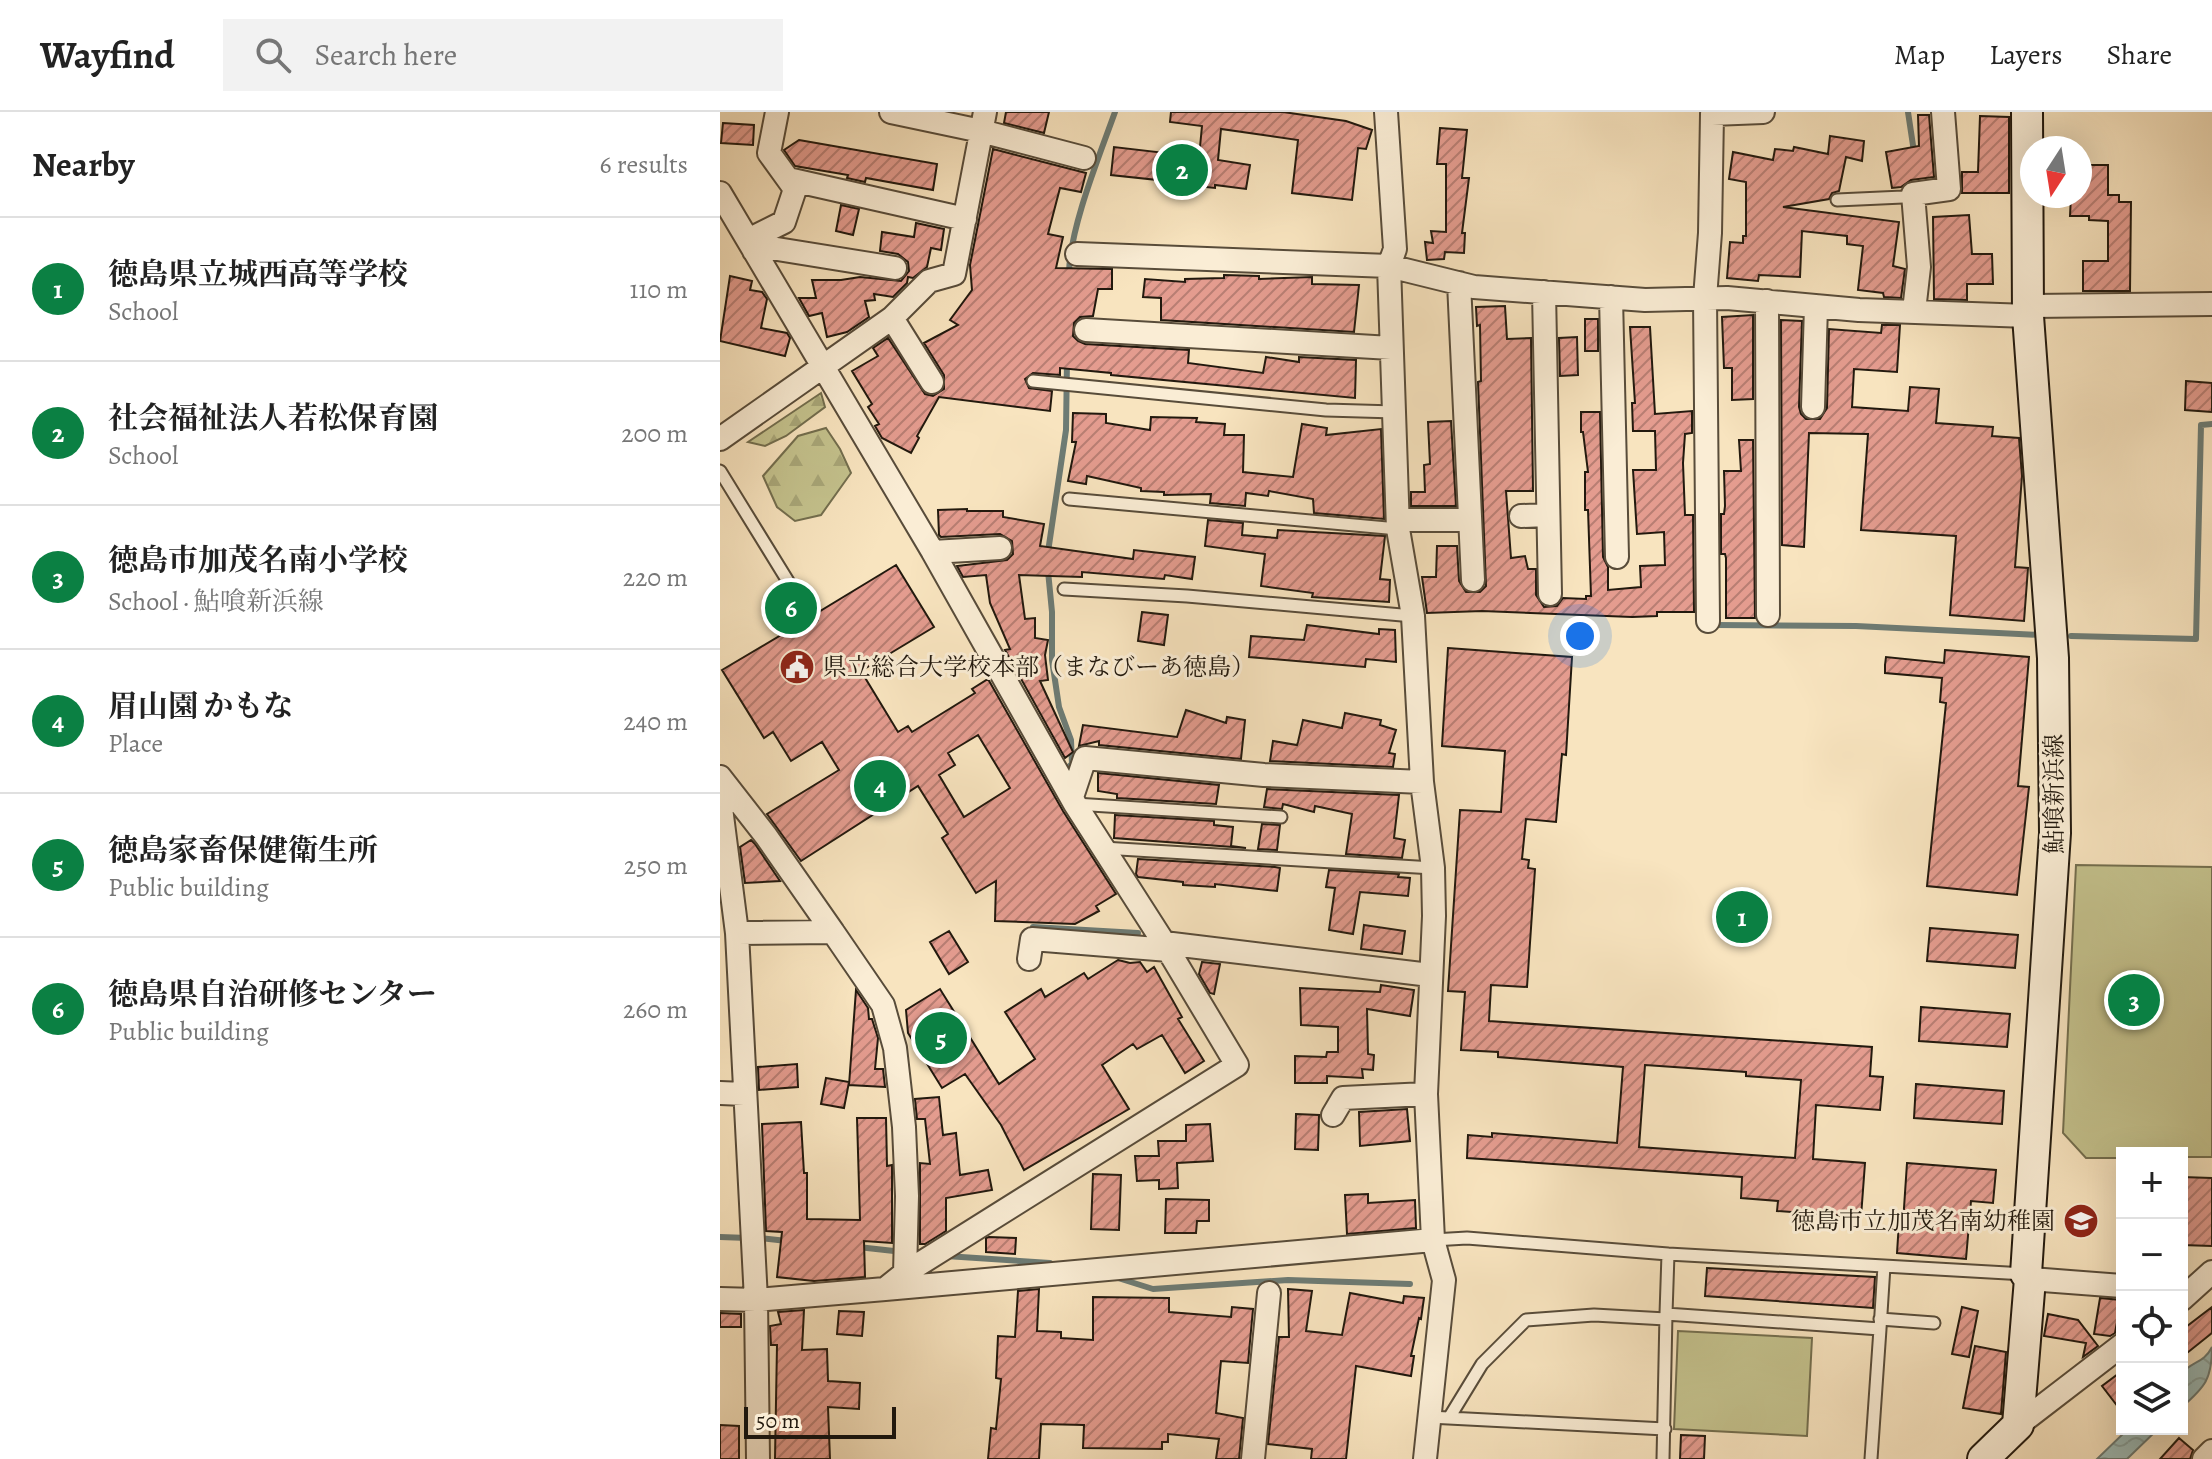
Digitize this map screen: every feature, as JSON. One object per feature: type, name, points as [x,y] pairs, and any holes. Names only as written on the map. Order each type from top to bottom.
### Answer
[{"type":"main road","name":"鮎喰新浜線","points":[[2018,1425],[2055,833],[2053,658],[2028,311],[2027,112]]},
{"type":"main road","points":[[1983,1459],[2018,1425]]},
{"type":"street","points":[[751,246],[784,222],[795,189],[769,153],[777,112]]},
{"type":"street","points":[[891,112],[983,122],[1084,158]]},
{"type":"street","points":[[1386,112],[1395,249],[1389,266],[1398,524],[1413,616],[1422,782],[1433,868],[1434,931],[1426,1094],[1433,1240],[1444,1280],[1439,1418],[1425,1459]]},
{"type":"street","points":[[1708,621],[1705,298],[1710,233],[1712,113],[1763,112]]},
{"type":"street","points":[[1914,311],[1919,267],[1913,194],[1949,189],[1943,112]]},
{"type":"street","points":[[720,439],[892,318],[929,281],[954,274],[983,122]]},
{"type":"street","points":[[788,179],[965,219]]},
{"type":"street","points":[[720,193],[933,552],[1073,800],[1237,1065],[936,1254],[905,1258]]},
{"type":"street","points":[[751,246],[895,268]]},
{"type":"street","points":[[1077,254],[1389,266],[1474,287],[1645,300],[1705,298],[1914,311],[2028,311],[2212,304]]},
{"type":"street","points":[[1459,283],[1473,580]]},
{"type":"street","points":[[1544,292],[1548,515],[1541,558],[1550,594]]},
{"type":"street","points":[[1611,297],[1617,557]]},
{"type":"street","points":[[1767,301],[1768,615]]},
{"type":"street","points":[[1813,407],[1816,306]]},
{"type":"street","points":[[892,318],[932,382]]},
{"type":"street","points":[[1086,330],[1391,348]]},
{"type":"street","points":[[1521,516],[1548,515]]},
{"type":"street","points":[[1398,524],[1470,520]]},
{"type":"street","points":[[933,552],[1000,548]]},
{"type":"street","points":[[1073,800],[1085,758],[1264,775],[1422,782]]},
{"type":"street","points":[[720,777],[766,836],[883,1005],[895,1048],[904,1141],[905,1258],[885,1289]]},
{"type":"street","points":[[720,800],[724,854],[737,933],[756,1300],[758,1459]]},
{"type":"street","points":[[737,933],[833,932]]},
{"type":"street","points":[[1029,959],[1032,939],[1166,946],[1430,975]]},
{"type":"street","points":[[720,1093],[744,1094]]},
{"type":"street","points":[[1333,1115],[1343,1098],[1426,1094]]},
{"type":"street","points":[[720,1299],[756,1300],[1433,1240]]},
{"type":"street","points":[[2187,1291],[2212,1272]]},
{"type":"street","points":[[2028,1276],[2116,1285]]},
{"type":"street","points":[[1253,1459],[1269,1293]]},
{"type":"street","points":[[2018,1425],[2116,1350]]},
{"type":"street","points":[[2204,1459],[2212,1451]]},
{"type":"lane","points":[[1837,200],[1913,194]]},
{"type":"lane","points":[[1033,381],[1326,410],[1395,412]]},
{"type":"lane","points":[[720,471],[810,617]]},
{"type":"lane","points":[[1069,499],[1398,524]]},
{"type":"lane","points":[[1064,589],[1187,596],[1413,616]]},
{"type":"lane","points":[[1073,800],[1281,817]]},
{"type":"lane","points":[[1103,848],[1433,868]]},
{"type":"lane","points":[[1433,1240],[1467,1238],[2028,1276]]},
{"type":"lane","points":[[1663,1459],[1668,1254]]},
{"type":"lane","points":[[1871,1459],[1884,1266]]},
{"type":"lane","points":[[1439,1418],[1482,1364],[1526,1320],[1594,1315],[1934,1323]]},
{"type":"lane","points":[[1439,1418],[1665,1429]]},
{"type":"green space","points":[[821,393],[825,407],[786,436],[765,446],[748,442]]},
{"type":"green space","points":[[826,428],[851,473],[821,515],[795,521],[777,507],[763,476],[798,436]]},
{"type":"green space","points":[[2076,865],[2212,867],[2212,1157],[2188,1157],[2188,1147],[2116,1147],[2116,1158],[2086,1158],[2063,1133]]},
{"type":"green space","points":[[1678,1331],[1812,1338],[1807,1436],[1674,1429]]},
{"type":"water","points":[[2212,1347],[2206,1382],[2188,1401],[2188,1368]]},
{"type":"water","points":[[2122,1435],[2152,1435],[2127,1459],[2097,1459]]},
{"type":"building","points":[[1006,112],[1049,112],[1044,133],[1004,123]]},
{"type":"building","points":[[1171,112],[1283,112],[1346,121],[1372,130],[1366,149],[1358,148],[1352,200],[1292,193],[1298,140],[1221,129],[1218,160],[1250,165],[1246,189],[1111,175],[1114,147],[1199,157],[1202,126],[1170,122]]},
{"type":"building","points":[[1918,115],[1929,115],[1934,177],[1911,180],[1901,187],[1892,188],[1886,152],[1919,146]]},
{"type":"building","points":[[1980,116],[2009,117],[2009,193],[1962,193],[1962,172],[1978,172]]},
{"type":"building","points":[[723,123],[754,125],[753,145],[721,143]]},
{"type":"building","points":[[1440,128],[1467,130],[1462,178],[1469,178],[1462,233],[1465,233],[1464,253],[1445,252],[1444,259],[1427,260],[1425,242],[1433,243],[1431,231],[1446,232],[1446,164],[1437,164]]},
{"type":"building","points":[[1830,136],[1864,141],[1862,161],[1846,157],[1839,191],[1832,193],[1829,199],[1783,207],[1899,222],[1893,266],[1905,269],[1901,298],[1858,290],[1863,246],[1847,244],[1847,236],[1802,231],[1800,277],[1759,275],[1758,281],[1727,278],[1730,242],[1743,243],[1743,236],[1746,236],[1746,182],[1729,179],[1733,152],[1773,160],[1775,149],[1793,151],[1794,147],[1828,154]]},
{"type":"building","points":[[799,140],[937,164],[933,190],[866,178],[865,182],[847,178],[848,175],[795,166],[784,150]]},
{"type":"building","points":[[993,149],[1086,173],[1081,192],[1060,188],[1048,234],[1063,237],[1056,268],[1112,269],[1112,289],[1098,289],[1093,316],[1080,317],[1074,323],[1073,336],[1078,341],[1085,344],[1189,350],[1188,363],[1263,373],[1266,357],[1299,362],[1299,357],[1356,360],[1355,398],[1060,368],[1060,375],[1033,373],[1025,379],[1029,388],[1052,391],[1050,411],[939,397],[911,453],[882,438],[875,426],[879,424],[868,407],[872,404],[852,371],[878,356],[873,348],[888,338],[925,394],[933,396],[944,389],[944,375],[924,343],[958,325],[950,320],[972,290],[970,265]]},
{"type":"building","points":[[2092,165],[2108,165],[2108,195],[2119,195],[2119,202],[2131,202],[2130,291],[2083,291],[2083,261],[2108,261],[2108,221],[2089,220],[2089,216],[2070,216],[2070,208],[2092,208]]},
{"type":"building","points":[[841,205],[859,209],[853,235],[836,231]]},
{"type":"building","points":[[1969,215],[1972,254],[1992,254],[1993,284],[1967,284],[1967,300],[1934,299],[1933,217]]},
{"type":"building","points":[[916,223],[944,229],[941,250],[931,248],[927,267],[913,278],[908,277],[907,283],[893,297],[874,294],[875,300],[865,301],[869,317],[847,332],[827,337],[822,313],[809,316],[799,298],[816,298],[812,280],[860,277],[901,281],[909,271],[908,262],[898,254],[880,251],[882,232],[914,237]]},
{"type":"building","points":[[1224,275],[1259,276],[1259,279],[1312,277],[1312,284],[1359,285],[1354,332],[1161,320],[1161,298],[1143,297],[1145,279],[1185,282],[1185,279],[1224,278]]},
{"type":"building","points":[[730,276],[752,281],[750,290],[762,292],[767,299],[761,328],[787,333],[790,338],[785,356],[720,341]]},
{"type":"building","points":[[1505,306],[1507,339],[1531,338],[1533,491],[1506,491],[1511,558],[1525,556],[1528,569],[1536,569],[1536,595],[1544,607],[1557,606],[1563,598],[1586,599],[1586,596],[1591,596],[1588,510],[1585,510],[1585,472],[1588,472],[1581,412],[1600,412],[1603,557],[1608,567],[1608,590],[1641,587],[1640,566],[1665,565],[1664,532],[1637,534],[1633,470],[1656,470],[1655,431],[1633,431],[1632,403],[1635,403],[1630,327],[1650,327],[1655,414],[1692,411],[1692,433],[1685,434],[1683,463],[1685,515],[1693,515],[1694,612],[1657,612],[1657,616],[1632,617],[1482,611],[1427,613],[1422,577],[1436,577],[1437,546],[1457,546],[1459,581],[1466,592],[1480,592],[1486,586],[1478,382],[1481,381],[1480,325],[1477,326],[1476,307]]},
{"type":"building","points":[[1753,315],[1753,399],[1732,400],[1732,368],[1724,368],[1722,317]]},
{"type":"building","points":[[1585,319],[1598,319],[1598,351],[1585,351]]},
{"type":"building","points":[[1781,320],[1802,321],[1799,407],[1806,419],[1820,419],[1827,408],[1829,329],[1881,333],[1882,325],[1900,325],[1897,372],[1854,369],[1852,407],[1908,411],[1910,387],[1939,389],[1936,423],[1993,427],[1992,436],[2019,438],[2022,476],[2015,567],[2028,568],[2024,621],[1950,615],[1956,536],[1861,530],[1868,434],[1809,433],[1804,547],[1782,545]]},
{"type":"building","points":[[1577,337],[1578,375],[1560,376],[1559,338]]},
{"type":"building","points":[[2186,381],[2212,383],[2212,412],[2185,410]]},
{"type":"building","points":[[1073,413],[1106,414],[1106,423],[1150,430],[1151,417],[1197,418],[1196,422],[1225,424],[1224,435],[1244,435],[1243,472],[1293,477],[1302,424],[1327,428],[1326,435],[1381,429],[1384,519],[1314,513],[1313,499],[1269,491],[1268,496],[1246,493],[1245,506],[1210,503],[1211,494],[1164,495],[1164,492],[1141,491],[1141,488],[1087,476],[1086,484],[1068,481],[1076,442],[1072,442]]},
{"type":"building","points":[[1451,421],[1456,506],[1411,506],[1411,492],[1425,492],[1424,465],[1430,464],[1428,422]]},
{"type":"building","points":[[1739,440],[1753,440],[1755,618],[1726,618],[1726,558],[1725,554],[1721,554],[1724,471],[1741,471]]},
{"type":"building","points":[[938,510],[1003,511],[1003,517],[1044,524],[1040,546],[1133,559],[1134,550],[1195,557],[1192,579],[1082,572],[1082,577],[1019,575],[1025,619],[1035,618],[1035,638],[1048,640],[1045,655],[1048,680],[1040,681],[1073,752],[1065,758],[1005,650],[1010,649],[990,603],[986,575],[963,577],[957,566],[1007,560],[1013,554],[1012,541],[1000,534],[939,535]]},
{"type":"building","points":[[1208,520],[1243,523],[1242,535],[1277,538],[1278,530],[1385,536],[1380,579],[1390,580],[1389,602],[1312,597],[1313,593],[1261,586],[1265,554],[1205,546]]},
{"type":"building","points":[[896,565],[934,627],[861,671],[898,732],[908,726],[912,732],[975,693],[972,689],[988,679],[1063,811],[1116,894],[1096,906],[1099,911],[1075,924],[995,921],[996,881],[976,893],[942,838],[948,834],[918,786],[801,861],[767,814],[839,770],[822,742],[791,761],[773,732],[764,738],[722,670],[803,622],[814,625],[818,620],[817,613]],"holes":[[[978,735],[1010,788],[964,817],[939,775],[955,765],[948,753]]]},
{"type":"building","points":[[1142,612],[1168,615],[1164,645],[1138,641]]},
{"type":"building","points":[[1307,625],[1379,634],[1379,629],[1395,630],[1396,662],[1366,659],[1365,667],[1249,657],[1251,636],[1304,640]]},
{"type":"building","points":[[1448,648],[1572,657],[1566,755],[1562,754],[1556,822],[1526,819],[1522,859],[1529,860],[1528,868],[1535,869],[1527,987],[1491,985],[1489,1021],[1872,1047],[1870,1076],[1883,1077],[1880,1110],[1816,1105],[1813,1159],[1865,1163],[1861,1217],[1777,1211],[1778,1201],[1741,1198],[1742,1177],[1467,1158],[1468,1135],[1492,1137],[1492,1133],[1617,1143],[1623,1067],[1498,1057],[1498,1052],[1461,1050],[1465,992],[1448,991],[1460,810],[1501,812],[1505,751],[1442,746]],"holes":[[[1645,1065],[1746,1072],[1746,1076],[1801,1080],[1795,1158],[1639,1147]]]},
{"type":"building","points":[[1945,650],[2029,657],[2018,786],[2029,787],[2017,895],[1927,886],[1946,703],[1940,702],[1942,678],[1885,673],[1885,665],[1886,657],[1944,663]]},
{"type":"building","points":[[1186,710],[1226,723],[1227,717],[1245,720],[1241,759],[1099,745],[1099,741],[1079,746],[1083,725],[1177,737]]},
{"type":"building","points":[[1345,713],[1381,720],[1380,725],[1396,730],[1389,753],[1395,754],[1393,767],[1270,761],[1273,741],[1297,745],[1303,720],[1342,728]]},
{"type":"building","points":[[1098,773],[1219,785],[1216,804],[1117,798],[1117,794],[1098,791]]},
{"type":"building","points":[[1267,789],[1399,795],[1394,838],[1405,840],[1402,858],[1346,854],[1352,814],[1315,806],[1314,812],[1283,804],[1282,809],[1264,807]]},
{"type":"building","points":[[1115,815],[1214,821],[1214,825],[1233,827],[1231,846],[1246,848],[1114,838]]},
{"type":"building","points":[[1262,824],[1280,825],[1277,850],[1258,849]]},
{"type":"building","points":[[751,840],[780,881],[745,883],[740,847]]},
{"type":"building","points":[[1138,859],[1280,868],[1277,891],[1215,884],[1215,887],[1183,885],[1183,882],[1138,877]]},
{"type":"building","points":[[1329,870],[1399,874],[1398,877],[1410,878],[1408,896],[1360,892],[1353,934],[1329,930],[1335,888],[1326,887]]},
{"type":"building","points":[[1364,925],[1405,931],[1402,954],[1361,949]]},
{"type":"building","points":[[1930,928],[2018,935],[2015,968],[1927,961]]},
{"type":"building","points":[[949,931],[968,962],[949,974],[930,942]]},
{"type":"building","points":[[1118,960],[1140,962],[1147,972],[1154,967],[1182,1017],[1178,1019],[1204,1061],[1185,1073],[1162,1035],[1137,1049],[1133,1044],[1102,1065],[1129,1109],[1024,1170],[1001,1125],[965,1074],[942,1088],[908,1033],[906,1010],[940,989],[999,1084],[1035,1059],[1005,1012],[1041,989],[1045,997],[1084,973],[1088,979]]},
{"type":"building","points":[[1202,962],[1220,964],[1214,994],[1210,993],[1199,974]]},
{"type":"building","points":[[1381,985],[1414,990],[1410,1016],[1367,1009],[1368,1054],[1374,1055],[1373,1070],[1362,1069],[1363,1078],[1327,1076],[1327,1083],[1295,1083],[1295,1056],[1326,1057],[1327,1052],[1338,1052],[1338,1027],[1301,1025],[1300,988],[1380,992]]},
{"type":"building","points":[[856,990],[868,1008],[869,1019],[872,1019],[878,1038],[875,1069],[883,1069],[885,1087],[849,1085]]},
{"type":"building","points":[[1921,1007],[2010,1014],[2007,1047],[1919,1041]]},
{"type":"building","points":[[797,1064],[798,1087],[759,1090],[758,1067]]},
{"type":"building","points":[[826,1078],[849,1082],[844,1108],[821,1104]]},
{"type":"building","points":[[1916,1084],[2004,1091],[2002,1124],[1914,1118]]},
{"type":"building","points":[[939,1097],[943,1135],[956,1133],[960,1175],[988,1170],[992,1190],[946,1198],[946,1231],[920,1244],[920,1163],[930,1164],[925,1119],[917,1119],[915,1099]]},
{"type":"building","points":[[1407,1109],[1410,1141],[1360,1146],[1359,1112]]},
{"type":"building","points":[[1296,1114],[1319,1115],[1318,1150],[1295,1149]]},
{"type":"building","points":[[857,1118],[886,1118],[887,1166],[892,1165],[892,1243],[864,1241],[865,1277],[814,1281],[777,1277],[782,1232],[766,1231],[762,1124],[801,1122],[804,1173],[807,1173],[807,1219],[860,1220]]},
{"type":"building","points":[[1210,1124],[1213,1161],[1177,1163],[1178,1188],[1159,1189],[1159,1180],[1137,1181],[1135,1156],[1159,1156],[1158,1141],[1186,1141],[1186,1125]]},
{"type":"building","points":[[1907,1163],[1996,1170],[1993,1203],[1971,1201],[1966,1259],[1897,1253],[1899,1222],[1903,1223]]},
{"type":"building","points":[[1093,1174],[1121,1175],[1119,1230],[1091,1229]]},
{"type":"building","points":[[2188,1177],[2212,1178],[2212,1246],[2188,1245]]},
{"type":"building","points":[[1368,1194],[1368,1203],[1415,1200],[1416,1228],[1347,1234],[1345,1195]]},
{"type":"building","points":[[1166,1199],[1209,1200],[1209,1221],[1197,1221],[1196,1233],[1165,1233]]},
{"type":"building","points":[[986,1238],[1016,1238],[1015,1254],[986,1252]]},
{"type":"building","points":[[1707,1268],[1875,1277],[1873,1308],[1705,1296]]},
{"type":"building","points":[[1039,1289],[1037,1331],[1061,1332],[1061,1338],[1093,1340],[1093,1297],[1169,1298],[1169,1312],[1231,1317],[1232,1307],[1253,1309],[1248,1363],[1221,1361],[1216,1413],[1243,1418],[1239,1459],[1216,1459],[1219,1439],[1168,1434],[1168,1442],[1162,1442],[1162,1449],[1083,1448],[1084,1425],[1041,1424],[1039,1459],[988,1459],[991,1428],[996,1429],[1001,1379],[996,1378],[998,1336],[1015,1337],[1018,1291]]},
{"type":"building","points":[[1288,1289],[1312,1291],[1306,1331],[1342,1335],[1350,1293],[1403,1303],[1404,1296],[1424,1298],[1411,1356],[1414,1356],[1411,1376],[1356,1366],[1346,1459],[1311,1459],[1312,1449],[1268,1444],[1279,1337],[1289,1337]]},
{"type":"building","points":[[2100,1298],[2116,1300],[2115,1333],[2110,1336],[2094,1334]]},
{"type":"building","points":[[1962,1307],[1978,1311],[1969,1357],[1952,1354]]},
{"type":"building","points":[[2212,1307],[2212,1333],[2188,1352],[2188,1325]]},
{"type":"building","points":[[804,1310],[802,1350],[827,1349],[828,1381],[860,1383],[859,1409],[828,1407],[830,1459],[775,1459],[777,1345],[771,1345],[770,1326],[781,1324],[778,1312]]},
{"type":"building","points":[[839,1311],[864,1312],[862,1336],[837,1334]]},
{"type":"building","points":[[720,1313],[741,1314],[741,1327],[720,1327]]},
{"type":"building","points":[[2048,1314],[2078,1320],[2098,1346],[2083,1357],[2086,1343],[2044,1336]]},
{"type":"building","points":[[1975,1346],[2006,1352],[2001,1414],[1963,1408]]},
{"type":"building","points":[[2116,1376],[2116,1404],[2102,1386]]},
{"type":"building","points":[[720,1425],[739,1426],[739,1459],[720,1459]]},
{"type":"building","points":[[1681,1435],[1705,1436],[1704,1459],[1680,1459]]},
{"type":"building","points":[[2179,1438],[2193,1450],[2190,1459],[2160,1459]]},
{"type":"waterway","points":[[1069,273],[1074,235],[1115,112]]},
{"type":"waterway","points":[[1908,112],[1914,152]]},
{"type":"waterway","points":[[1048,552],[1066,430],[1067,360]]},
{"type":"waterway","points":[[2071,636],[2196,639],[2201,425],[2212,424]]},
{"type":"waterway","points":[[1048,571],[1052,660],[1059,707],[1071,740],[1072,764],[1067,768]]},
{"type":"waterway","points":[[1716,625],[1856,626],[2040,635]]},
{"type":"waterway","points":[[1033,927],[1138,933]]},
{"type":"waterway","points":[[720,1237],[748,1238]]},
{"type":"waterway","points":[[759,1238],[787,1241]]},
{"type":"waterway","points":[[858,1247],[903,1252]]},
{"type":"waterway","points":[[946,1256],[1050,1263]]},
{"type":"waterway","points":[[1118,1278],[1153,1289],[1288,1280],[1410,1284]]},
{"type":"place","name":"社会福祉法人若松保育園","points":[[1182,170]]},
{"type":"place","name":"徳島県自治研修センター","points":[[791,608]]},
{"type":"place","name":"県立総合大学校本部（まなびーあ徳島）","points":[[797,667]]},
{"type":"place","name":"眉山園 かもな","points":[[880,786]]},
{"type":"place","name":"徳島県立城西高等学校","points":[[1742,917]]},
{"type":"place","name":"徳島市加茂名南小学校","points":[[2134,1000]]},
{"type":"place","name":"徳島家畜保健衛生所","points":[[941,1038]]},
{"type":"place","name":"徳島市立加茂名南幼稚園","points":[[2081,1221]]}]
